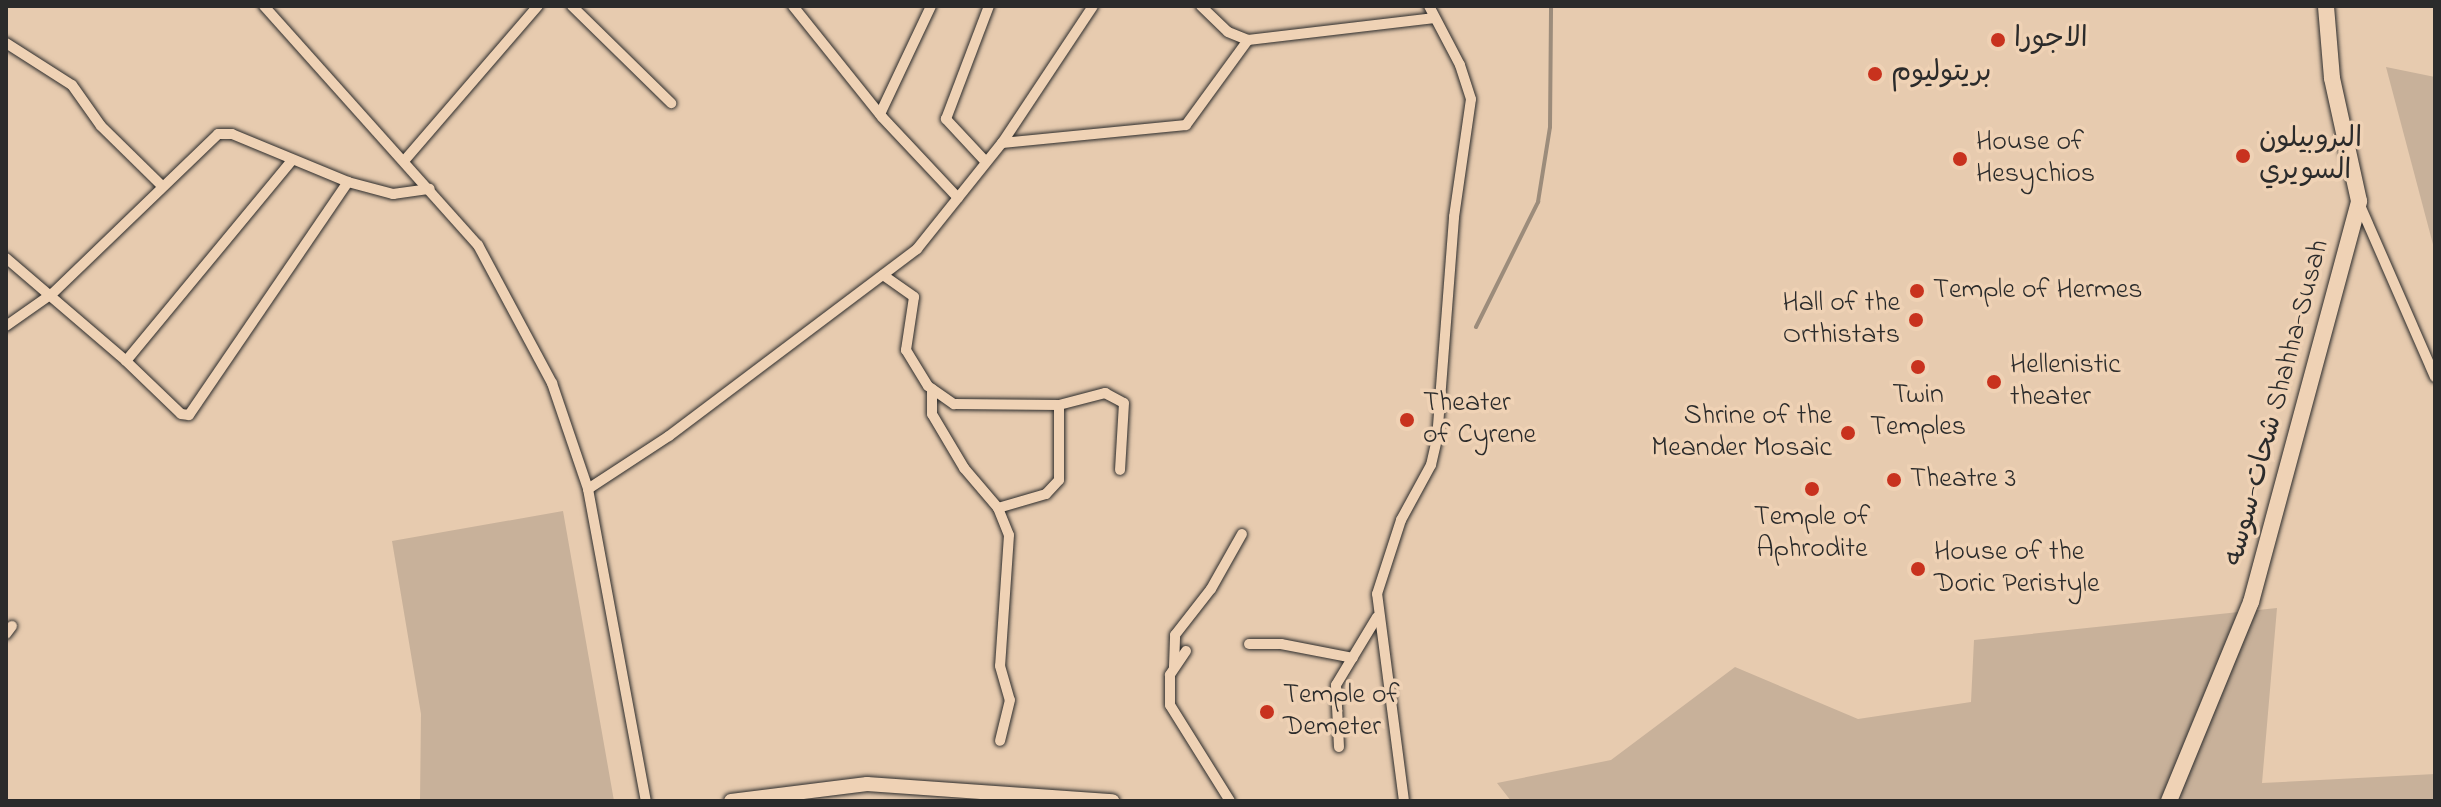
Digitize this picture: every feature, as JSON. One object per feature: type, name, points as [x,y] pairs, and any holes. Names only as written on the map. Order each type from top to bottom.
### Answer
[{"type":"main road","name":"شحات-سوسه Shahha-Susah","points":[[2169,801],[2251,602],[2359,201],[2332,78],[2326,6]]},
{"type":"main road","points":[[731,801],[818,786],[899,784],[1112,801]]},
{"type":"street","points":[[264,6],[478,245],[519,315],[552,383],[588,489],[646,801]]},
{"type":"street","points":[[404,161],[538,6]]},
{"type":"street","points":[[572,6],[671,103]]},
{"type":"street","points":[[793,6],[880,114],[958,198]]},
{"type":"street","points":[[880,114],[931,6]]},
{"type":"street","points":[[986,162],[946,119],[989,6]]},
{"type":"street","points":[[588,489],[669,436],[917,249],[1002,143],[1093,6]]},
{"type":"street","points":[[1201,6],[1228,32],[1248,40],[1435,18]]},
{"type":"street","points":[[1404,801],[1377,617],[1387,559],[1437,439],[1454,217],[1470,133],[1467,82],[1429,6]]},
{"type":"street","points":[[1002,143],[1186,125],[1248,40]]},
{"type":"street","points":[[6,43],[72,85],[101,126],[162,186]]},
{"type":"street","points":[[6,326],[53,293],[218,134],[232,134],[348,182],[393,194],[430,189]]},
{"type":"street","points":[[126,361],[292,160]]},
{"type":"street","points":[[6,258],[53,293],[181,414],[189,415],[348,182]]},
{"type":"street","points":[[2359,201],[2435,377]]},
{"type":"street","points":[[883,275],[914,297],[906,350],[932,389],[954,404],[1059,405],[1105,393],[1124,403],[1120,470]]},
{"type":"street","points":[[932,389],[932,414],[964,468],[998,508],[1009,535],[1000,666],[1010,700],[1000,741]]},
{"type":"street","points":[[998,508],[1046,494],[1059,480],[1059,405]]},
{"type":"street","points":[[1230,801],[1170,705],[1175,635],[1211,589],[1242,534]]},
{"type":"street","points":[[1339,747],[1336,685],[1377,617]]},
{"type":"street","points":[[1249,644],[1281,644],[1353,658]]},
{"type":"street","points":[[1174,669],[1186,651]]},
{"type":"shaded area","points":[[2386,67],[2435,77],[2435,252]]},
{"type":"shaded area","points":[[563,511],[614,801],[420,801],[421,714],[392,541]]},
{"type":"shaded area","points":[[2277,608],[2262,783],[2435,774],[2435,801],[1511,801],[1497,783],[1611,760],[1735,667],[1858,719],[1971,702],[1974,640]]},
{"type":"waterway","points":[[1476,327],[1538,202],[1550,127],[1551,6]]},
{"type":"place","name":"الاجورا","points":[[1998,40]]},
{"type":"place","name":"بريتوليوم","points":[[1875,74]]},
{"type":"place","name":"البروبيلون السويري","points":[[2243,156]]},
{"type":"place","name":"House of Hesychios","points":[[1960,159]]},
{"type":"place","name":"Temple of Hermes","points":[[1917,291]]},
{"type":"place","name":"Hall of the Orthistats","points":[[1916,320]]},
{"type":"place","name":"Twin Temples","points":[[1918,367]]},
{"type":"place","name":"Hellenistic theater","points":[[1994,382]]},
{"type":"place","name":"Theater of Cyrene","points":[[1407,420]]},
{"type":"place","name":"Shrine of the Meander Mosaic","points":[[1848,433]]},
{"type":"place","name":"Theatre 3","points":[[1894,480]]},
{"type":"place","name":"Temple of Aphrodite","points":[[1812,489]]},
{"type":"place","name":"House of the Doric Peristyle","points":[[1918,569]]},
{"type":"place","name":"Temple of Demeter","points":[[1267,712]]}]
